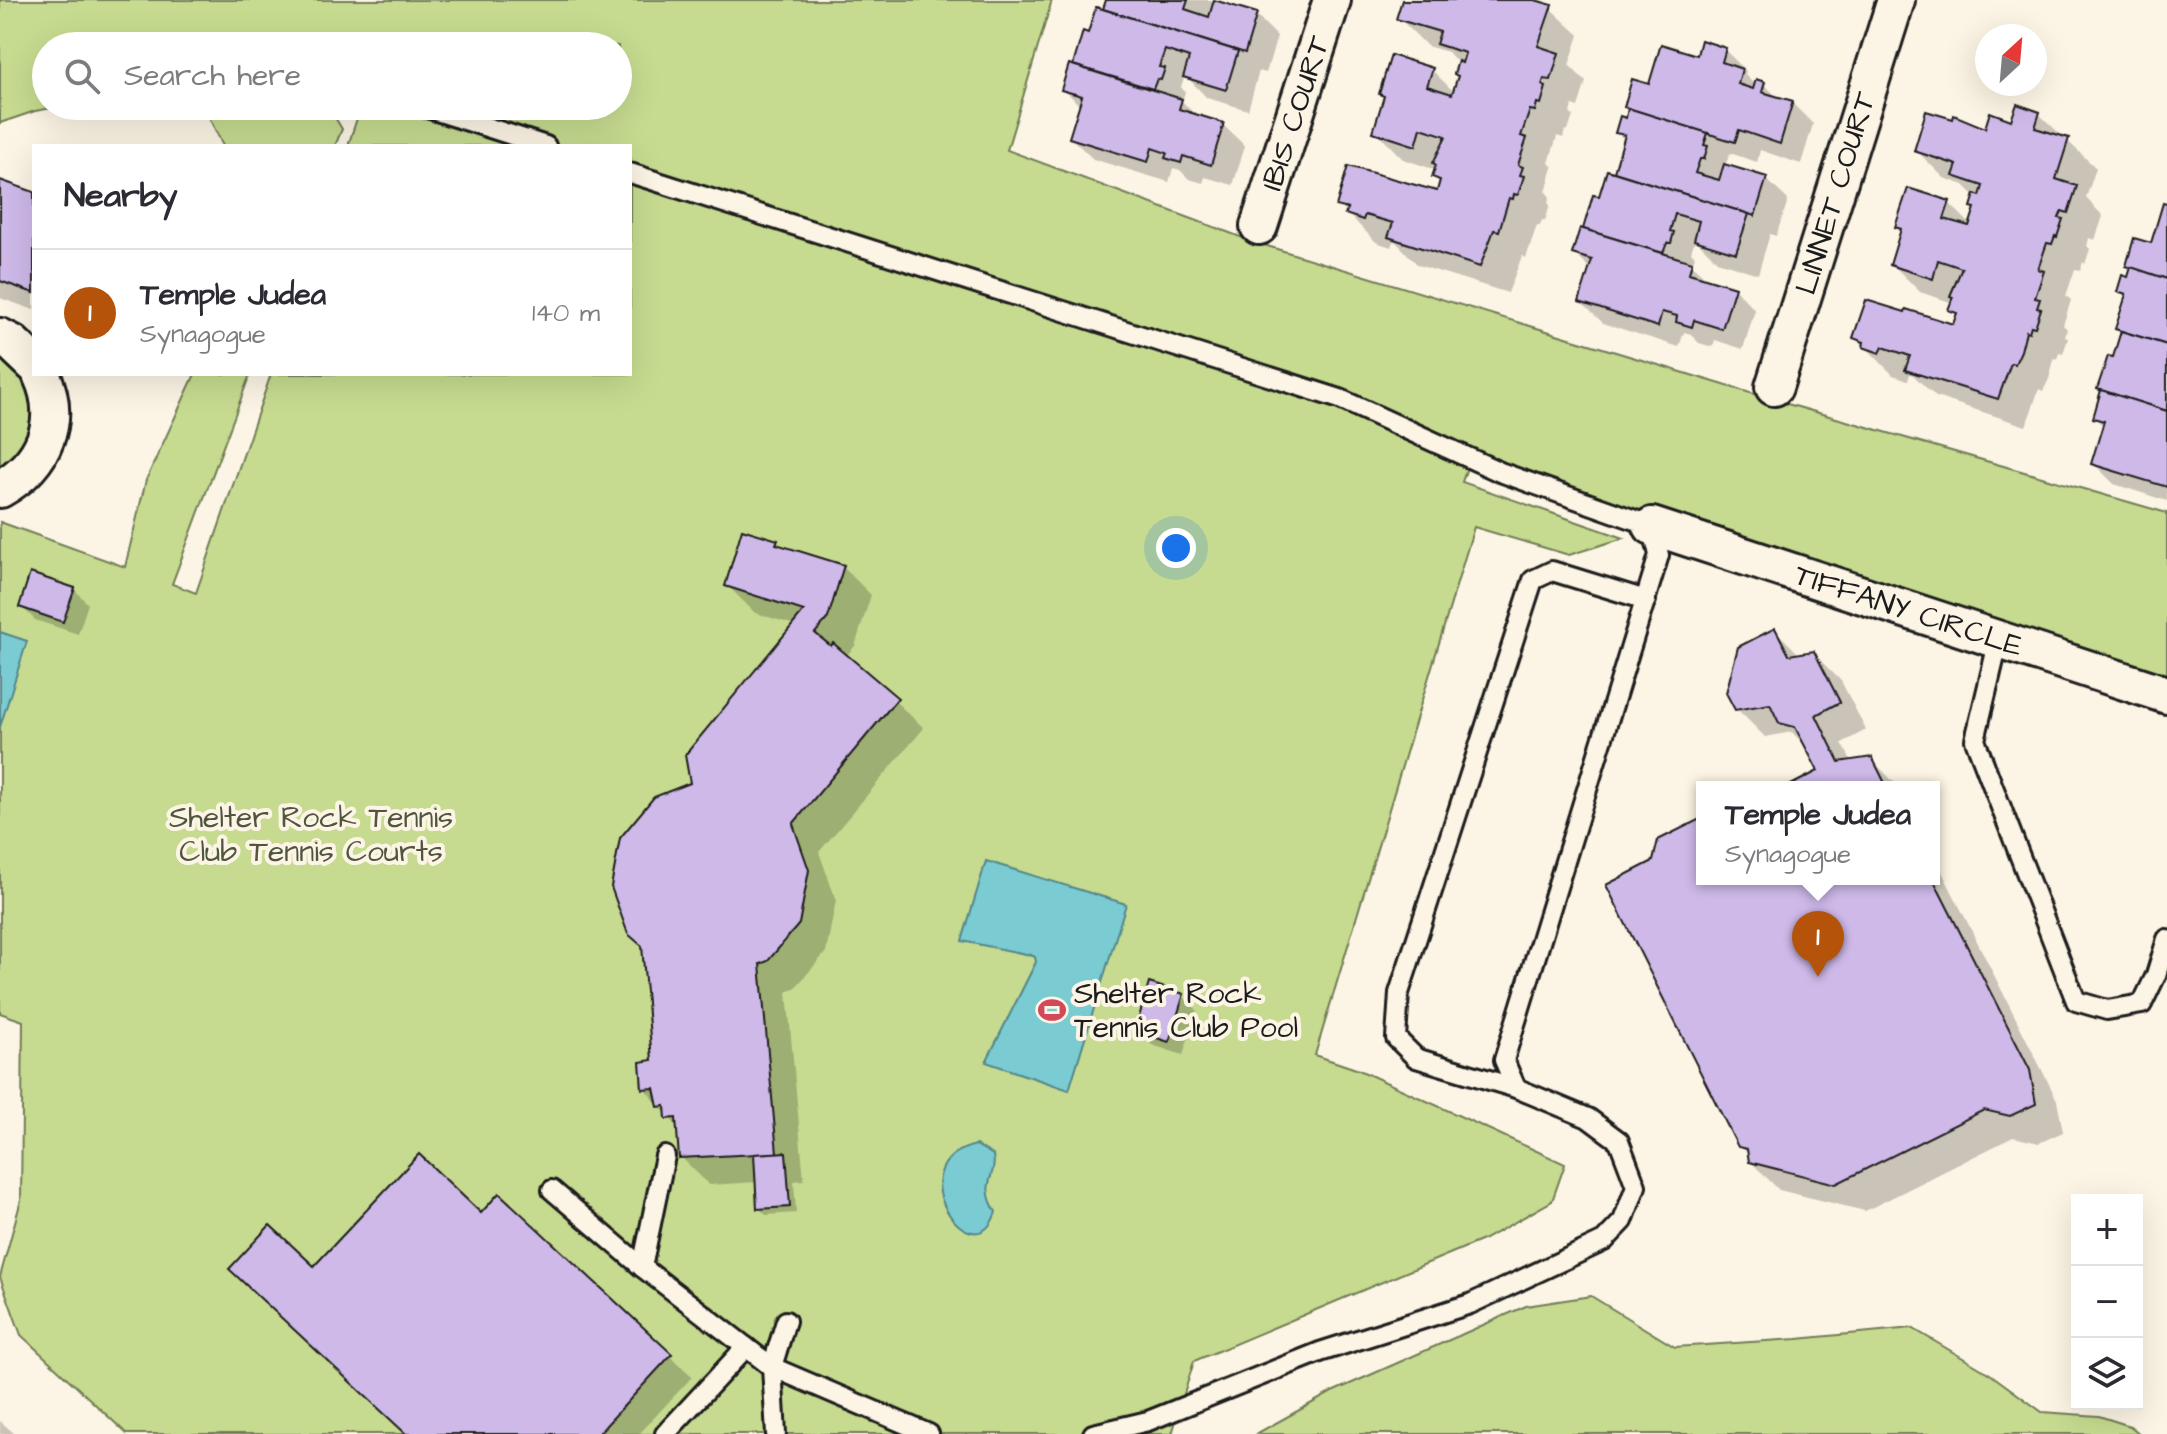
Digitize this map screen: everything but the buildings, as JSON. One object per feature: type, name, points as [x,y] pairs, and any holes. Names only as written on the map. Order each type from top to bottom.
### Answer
[{"type":"street","name":"IBIS COURT","points":[[1259,226],[1332,0]]},
{"type":"street","name":"LINNET COURT","points":[[1774,387],[1896,0]]},
{"type":"street","points":[[0,337],[12,343],[32,362]]},
{"type":"street","points":[[0,489],[23,474],[40,454],[45,441],[49,429],[50,402],[42,376]]},
{"type":"street","name":"TIFFANY CIRCLE","points":[[1652,526],[2167,695]]},
{"type":"lane","points":[[465,120],[540,144]]},
{"type":"lane","points":[[632,174],[1340,399],[1500,472],[1652,526],[1659,555],[1504,1060],[1516,1088]]},
{"type":"lane","points":[[1093,1434],[1148,1421],[1320,1352],[1470,1304],[1604,1241],[1623,1221],[1636,1186],[1619,1141],[1588,1118],[1516,1088],[1416,1058],[1396,1038],[1399,993],[1533,580],[1552,571],[1646,600]]},
{"type":"lane","points":[[1999,639],[1975,740],[2076,1001],[2107,1010],[2142,1004],[2156,975],[2167,939]]},
{"type":"lane","points":[[642,1267],[665,1156]]},
{"type":"lane","points":[[552,1190],[642,1267],[772,1367],[929,1434]]},
{"type":"lane","points":[[776,1434],[772,1367],[786,1321]]},
{"type":"lane","points":[[665,1434],[746,1347]]},
{"type":"green space","name":"Shelter Rock Tennis Club Tennis Courts","points":[[0,0],[1052,0],[1007,150],[1254,242],[1770,399],[2167,513],[2167,688],[1471,456],[1462,482],[1624,538],[1569,555],[1474,527],[1315,1055],[1359,1070],[1565,1164],[1552,1201],[1485,1239],[1194,1361],[1172,1434],[127,1434],[21,1335],[0,1277],[21,1200],[23,1021],[0,1013],[0,522],[125,567],[146,480],[194,376],[249,376],[172,584],[196,593],[270,376],[632,376],[632,144],[349,144],[356,120],[632,120],[632,32],[32,32],[32,112],[0,123]]},
{"type":"green space","points":[[210,120],[337,120],[342,129],[336,144],[222,144]]},
{"type":"green space","points":[[0,337],[50,402],[0,489]]},
{"type":"green space","points":[[1591,1296],[1675,1347],[1912,1328],[1990,1374],[2042,1412],[2099,1416],[2130,1426],[2140,1434],[1256,1434],[1332,1392],[1526,1306]]},
{"type":"water","points":[[0,632],[27,641],[0,727]]},
{"type":"water","name":"Shelter Rock Tennis Club Pool","points":[[986,861],[1126,904],[1069,1090],[986,1062],[1036,962],[1031,955],[962,941]]},
{"type":"water","points":[[976,1145],[993,1155],[988,1187],[996,1212],[985,1229],[972,1232],[958,1225],[947,1210],[940,1192],[941,1173],[952,1156]]},
{"type":"place","name":"Temple Judea","points":[[1818,977]]},
{"type":"place","name":"Shelter Rock Tennis Club Pool","points":[[1052,1010]]}]
